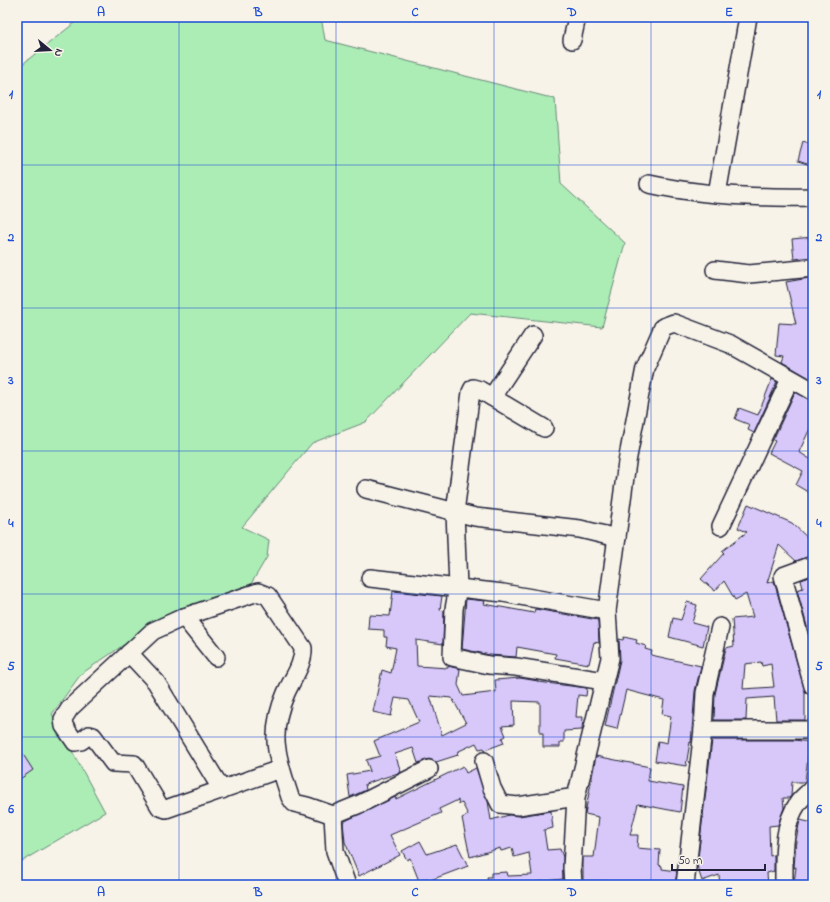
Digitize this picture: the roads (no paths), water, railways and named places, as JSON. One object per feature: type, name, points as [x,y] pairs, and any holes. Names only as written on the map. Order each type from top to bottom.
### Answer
[{"type":"street","points":[[572,40],[577,17]]},
{"type":"street","points":[[717,194],[748,17]]},
{"type":"street","points":[[649,184],[680,191],[766,198],[813,197]]},
{"type":"street","points":[[715,270],[749,274],[813,268]]},
{"type":"street","points":[[572,885],[576,798],[589,737],[610,658],[607,611],[627,462],[645,368],[663,327],[674,323],[730,344],[813,391]]},
{"type":"street","points":[[492,397],[533,335]]},
{"type":"street","points":[[721,526],[790,379]]},
{"type":"street","points":[[544,428],[475,388],[471,392],[455,512],[458,587],[454,609],[452,657],[489,665],[516,667],[604,681]]},
{"type":"street","points":[[366,488],[475,517],[580,529],[617,538]]},
{"type":"street","points":[[813,564],[783,576],[813,686]]},
{"type":"street","points":[[370,578],[503,593],[607,611]]},
{"type":"street","points":[[280,769],[166,809],[160,807],[134,764],[113,763],[96,738],[90,735],[81,741],[75,742],[64,726],[63,719],[70,708],[153,631],[184,617],[252,594],[264,593],[268,596],[303,648],[301,662],[285,694],[275,729],[276,756],[290,797],[294,803],[333,815],[360,804],[429,769]]},
{"type":"street","points":[[184,617],[216,657]]},
{"type":"street","points":[[685,885],[703,730],[704,694],[720,627]]},
{"type":"street","points":[[129,653],[156,682],[222,790]]},
{"type":"street","points":[[703,730],[813,730]]},
{"type":"street","points":[[484,761],[492,788],[500,804],[518,806],[576,798]]},
{"type":"street","points":[[784,885],[784,847],[790,821],[798,802],[813,787]]},
{"type":"street","points":[[333,815],[335,851],[347,885]]}]
